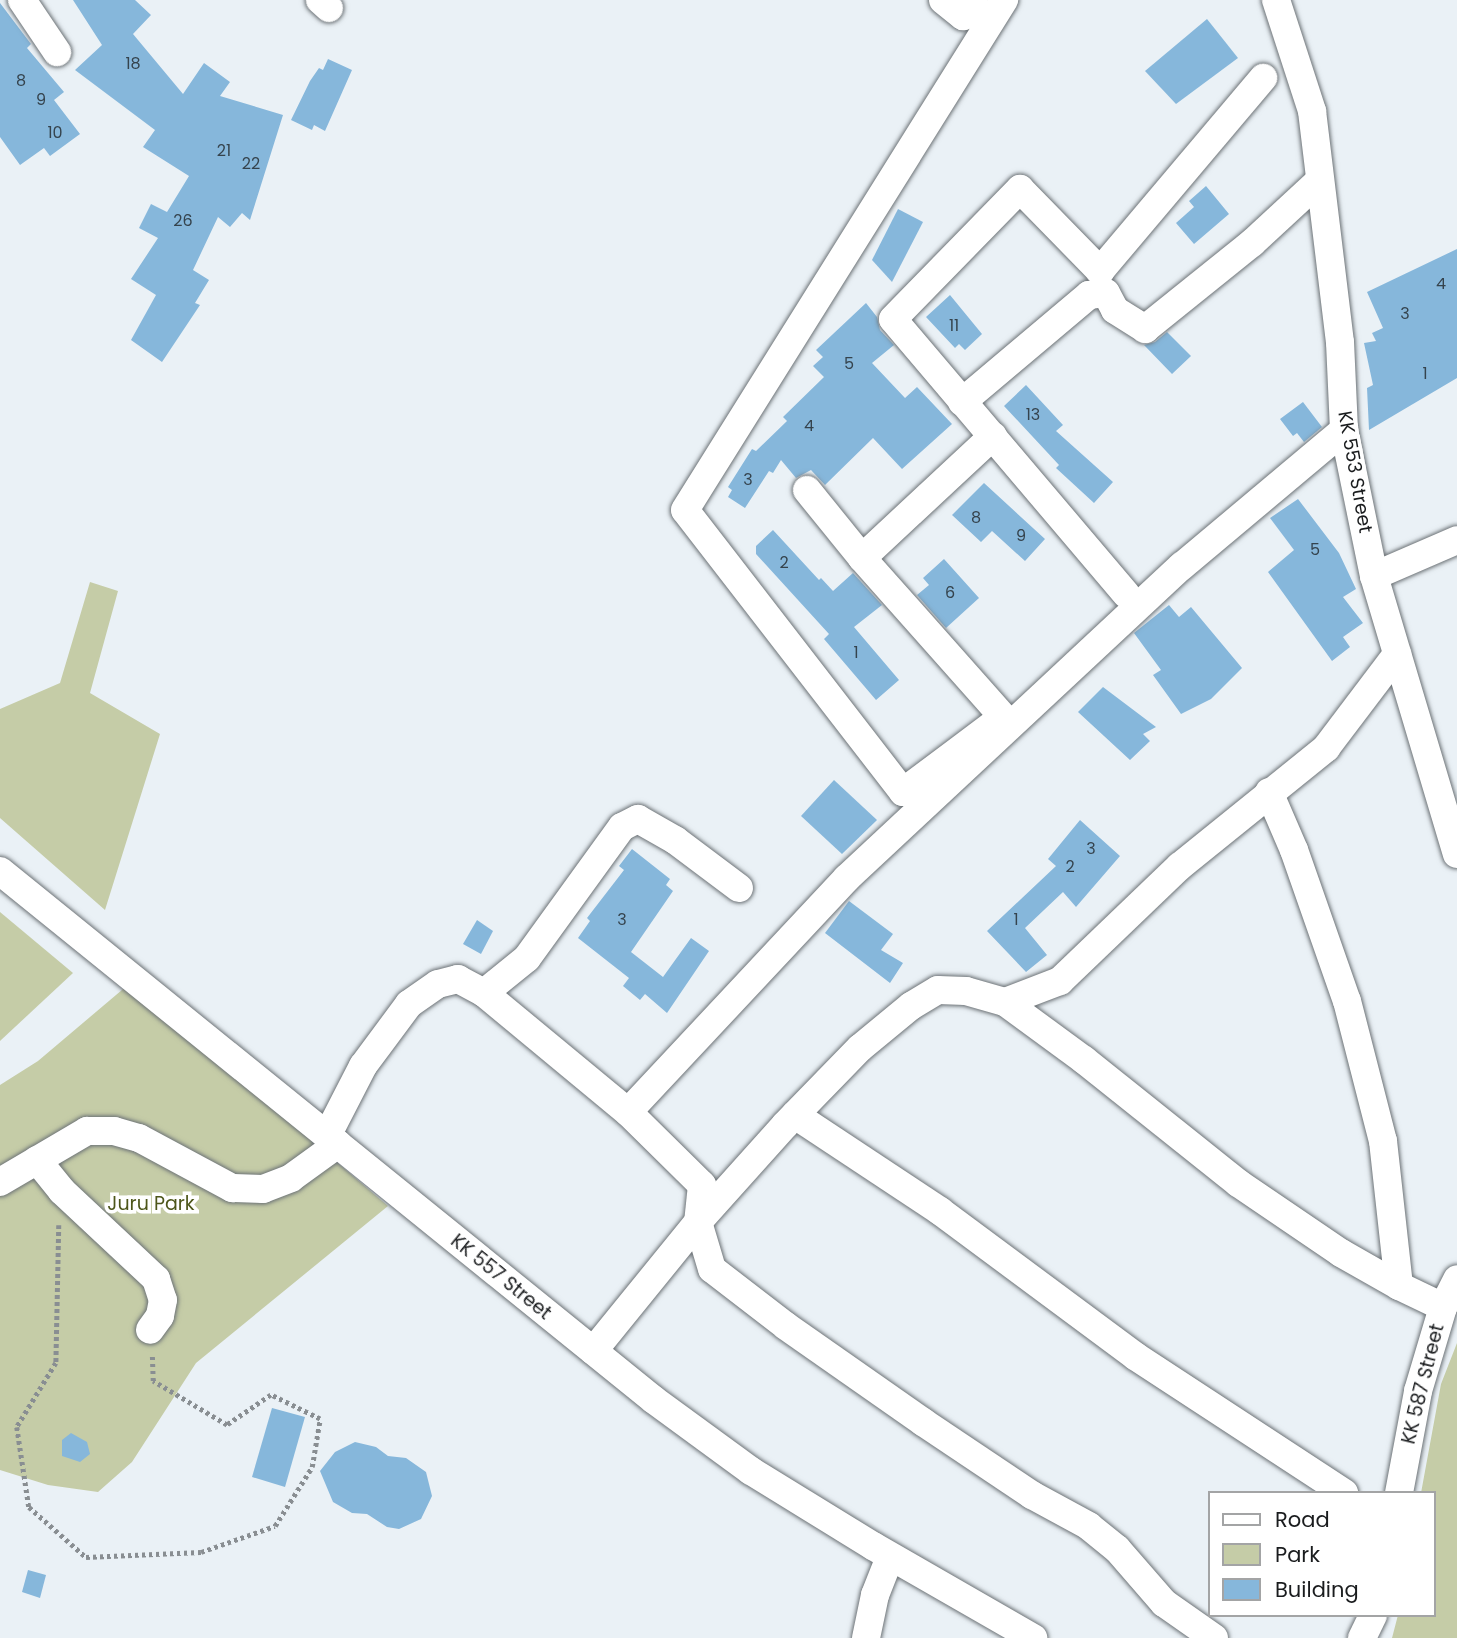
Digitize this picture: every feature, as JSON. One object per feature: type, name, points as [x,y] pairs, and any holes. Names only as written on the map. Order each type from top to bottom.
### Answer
[{"type":"street","points":[[22,0],[57,52]]},
{"type":"street","points":[[943,0],[963,16],[974,0]]},
{"type":"street","points":[[807,490],[862,558],[1003,717],[903,792],[685,510],[1004,0]]},
{"type":"street","name":"KK 553 Street","points":[[1276,0],[1312,111],[1340,342],[1344,430],[1374,576],[1457,854]]},
{"type":"street","points":[[1126,594],[893,319],[1020,189],[1100,271],[1264,78]]},
{"type":"street","points":[[962,402],[1089,295],[1106,293],[1115,310],[1145,329],[1252,243],[1319,181]]},
{"type":"street","points":[[628,1112],[847,878],[1182,565],[1344,430]]},
{"type":"street","points":[[862,558],[993,436]]},
{"type":"street","points":[[1374,576],[1457,540]]},
{"type":"street","points":[[1005,1002],[1060,981],[1181,866],[1326,748],[1397,654]]},
{"type":"street","points":[[1269,792],[1294,850],[1347,1001],[1383,1141],[1399,1286]]},
{"type":"street","points":[[484,993],[527,958],[622,827],[638,819],[675,840],[739,888]]},
{"type":"street","name":"KK 557 Street","points":[[0,871],[593,1351],[751,1471],[890,1556],[1033,1638]]},
{"type":"street","points":[[0,1182],[88,1131],[114,1131],[139,1138],[175,1154],[232,1188],[263,1189],[290,1178],[332,1140],[363,1066],[409,1004],[438,984],[458,979],[484,993],[628,1112],[702,1185],[698,1222],[712,1269],[786,1326],[923,1422],[1032,1495],[1089,1526],[1117,1549],[1164,1603],[1214,1638]]},
{"type":"street","points":[[593,1351],[698,1222],[794,1115],[860,1048],[911,1006],[938,990],[966,990],[1005,1002],[1084,1059],[1238,1183],[1340,1253],[1443,1307]]},
{"type":"street","points":[[794,1115],[940,1211],[1145,1363],[1341,1491]]},
{"type":"street","points":[[37,1160],[62,1191],[156,1279],[163,1300],[160,1316],[150,1330]]},
{"type":"street","name":"KK 587 Street","points":[[1399,1491],[1418,1391],[1443,1307],[1457,1279]]},
{"type":"street","points":[[866,1638],[875,1595],[890,1556]]},
{"type":"street","points":[[1362,1638],[1372,1617]]},
{"type":"path","points":[[62,1191],[58,1236],[56,1363],[17,1427],[29,1507],[86,1557],[201,1552],[275,1526],[312,1467],[320,1419],[271,1395],[227,1425],[153,1381],[150,1330]]},
{"type":"green space","points":[[90,582],[118,591],[90,693],[160,734],[105,910],[0,818],[0,709],[60,683]]},
{"type":"green space","points":[[0,912],[73,973],[0,1041]]},
{"type":"green space","name":"Juru Park","points":[[129,984],[388,1206],[196,1363],[132,1462],[98,1492],[48,1485],[0,1470],[0,1085],[38,1061]]},
{"type":"green space","points":[[1457,1343],[1457,1638],[1392,1638],[1397,1617],[1436,1617],[1436,1491],[1421,1491],[1441,1384]]},
{"type":"building","points":[[73,0],[135,0],[151,15],[133,34],[183,94],[204,63],[230,82],[220,96],[283,115],[250,220],[242,213],[230,227],[218,217],[193,270],[209,280],[195,303],[200,305],[162,362],[131,340],[156,295],[131,279],[158,238],[139,228],[151,204],[167,212],[189,176],[143,147],[155,130],[75,70],[102,45]]},
{"type":"building","points":[[0,3],[31,44],[27,48],[64,92],[54,100],[80,134],[50,156],[44,148],[20,165],[0,137]]},
{"type":"building","points":[[1207,19],[1238,58],[1176,104],[1145,71]]},
{"type":"building","points":[[328,59],[352,70],[325,131],[314,125],[312,130],[291,120],[310,81],[319,68],[323,70]]},
{"type":"building","points":[[1206,186],[1229,214],[1194,244],[1176,223],[1194,207],[1189,201]]},
{"type":"building","points":[[898,209],[923,222],[892,282],[872,260]]},
{"type":"building","points":[[1457,249],[1457,378],[1369,430],[1367,388],[1373,385],[1364,343],[1376,341],[1372,333],[1383,328],[1367,292]]},
{"type":"building","points":[[950,295],[982,334],[965,350],[959,344],[955,348],[926,317]]},
{"type":"building","points":[[866,303],[877,317],[880,330],[894,345],[872,363],[905,398],[917,387],[952,424],[902,469],[873,438],[825,485],[811,470],[796,478],[781,460],[773,473],[769,471],[745,508],[728,497],[732,490],[728,487],[752,449],[756,451],[787,421],[783,417],[824,377],[813,366],[823,357],[816,350]]},
{"type":"building","points":[[1167,332],[1191,356],[1172,374],[1144,345],[1155,342]]},
{"type":"building","points":[[1026,385],[1063,425],[1056,431],[1113,482],[1094,503],[1056,468],[1059,465],[1004,406]]},
{"type":"building","points":[[1303,402],[1322,427],[1304,442],[1297,433],[1293,436],[1280,419]]},
{"type":"building","points":[[984,483],[1045,539],[1025,561],[992,531],[981,542],[952,515]]},
{"type":"building","points":[[1298,499],[1339,553],[1356,589],[1343,597],[1363,623],[1343,637],[1350,647],[1332,661],[1268,572],[1294,550],[1270,518]]},
{"type":"building","points":[[773,530],[819,580],[821,578],[833,591],[853,573],[882,605],[854,627],[899,680],[876,700],[824,639],[829,634],[756,554],[756,546]]},
{"type":"building","points":[[944,559],[979,598],[946,628],[917,595],[929,585],[923,578]]},
{"type":"building","points":[[1169,605],[1179,617],[1191,607],[1242,668],[1211,699],[1181,714],[1153,675],[1161,670],[1134,633]]},
{"type":"building","points":[[1103,687],[1156,727],[1143,734],[1150,741],[1130,760],[1078,712]]},
{"type":"building","points":[[834,780],[877,820],[842,854],[801,816]]},
{"type":"building","points":[[1080,820],[1120,856],[1076,907],[1063,892],[1025,928],[1047,955],[1026,972],[987,931],[1056,866],[1048,859]]},
{"type":"building","points":[[632,849],[670,879],[666,885],[673,891],[631,952],[663,977],[691,938],[709,951],[667,1013],[645,994],[640,1000],[623,986],[629,978],[578,938],[590,921],[587,918],[624,870],[619,866]]},
{"type":"building","points":[[849,901],[893,934],[881,950],[903,963],[890,983],[825,933]]},
{"type":"building","points":[[477,920],[493,931],[481,954],[463,944]]},
{"type":"building","points":[[272,1408],[305,1417],[285,1487],[252,1477]]},
{"type":"building","points":[[71,1433],[87,1442],[90,1454],[80,1462],[62,1456],[62,1440]]},
{"type":"building","points":[[355,1442],[376,1447],[388,1456],[406,1458],[426,1472],[432,1496],[421,1519],[399,1529],[387,1527],[367,1514],[352,1513],[333,1502],[320,1471],[335,1452]]},
{"type":"building","points":[[28,1570],[46,1575],[40,1598],[22,1592]]}]
